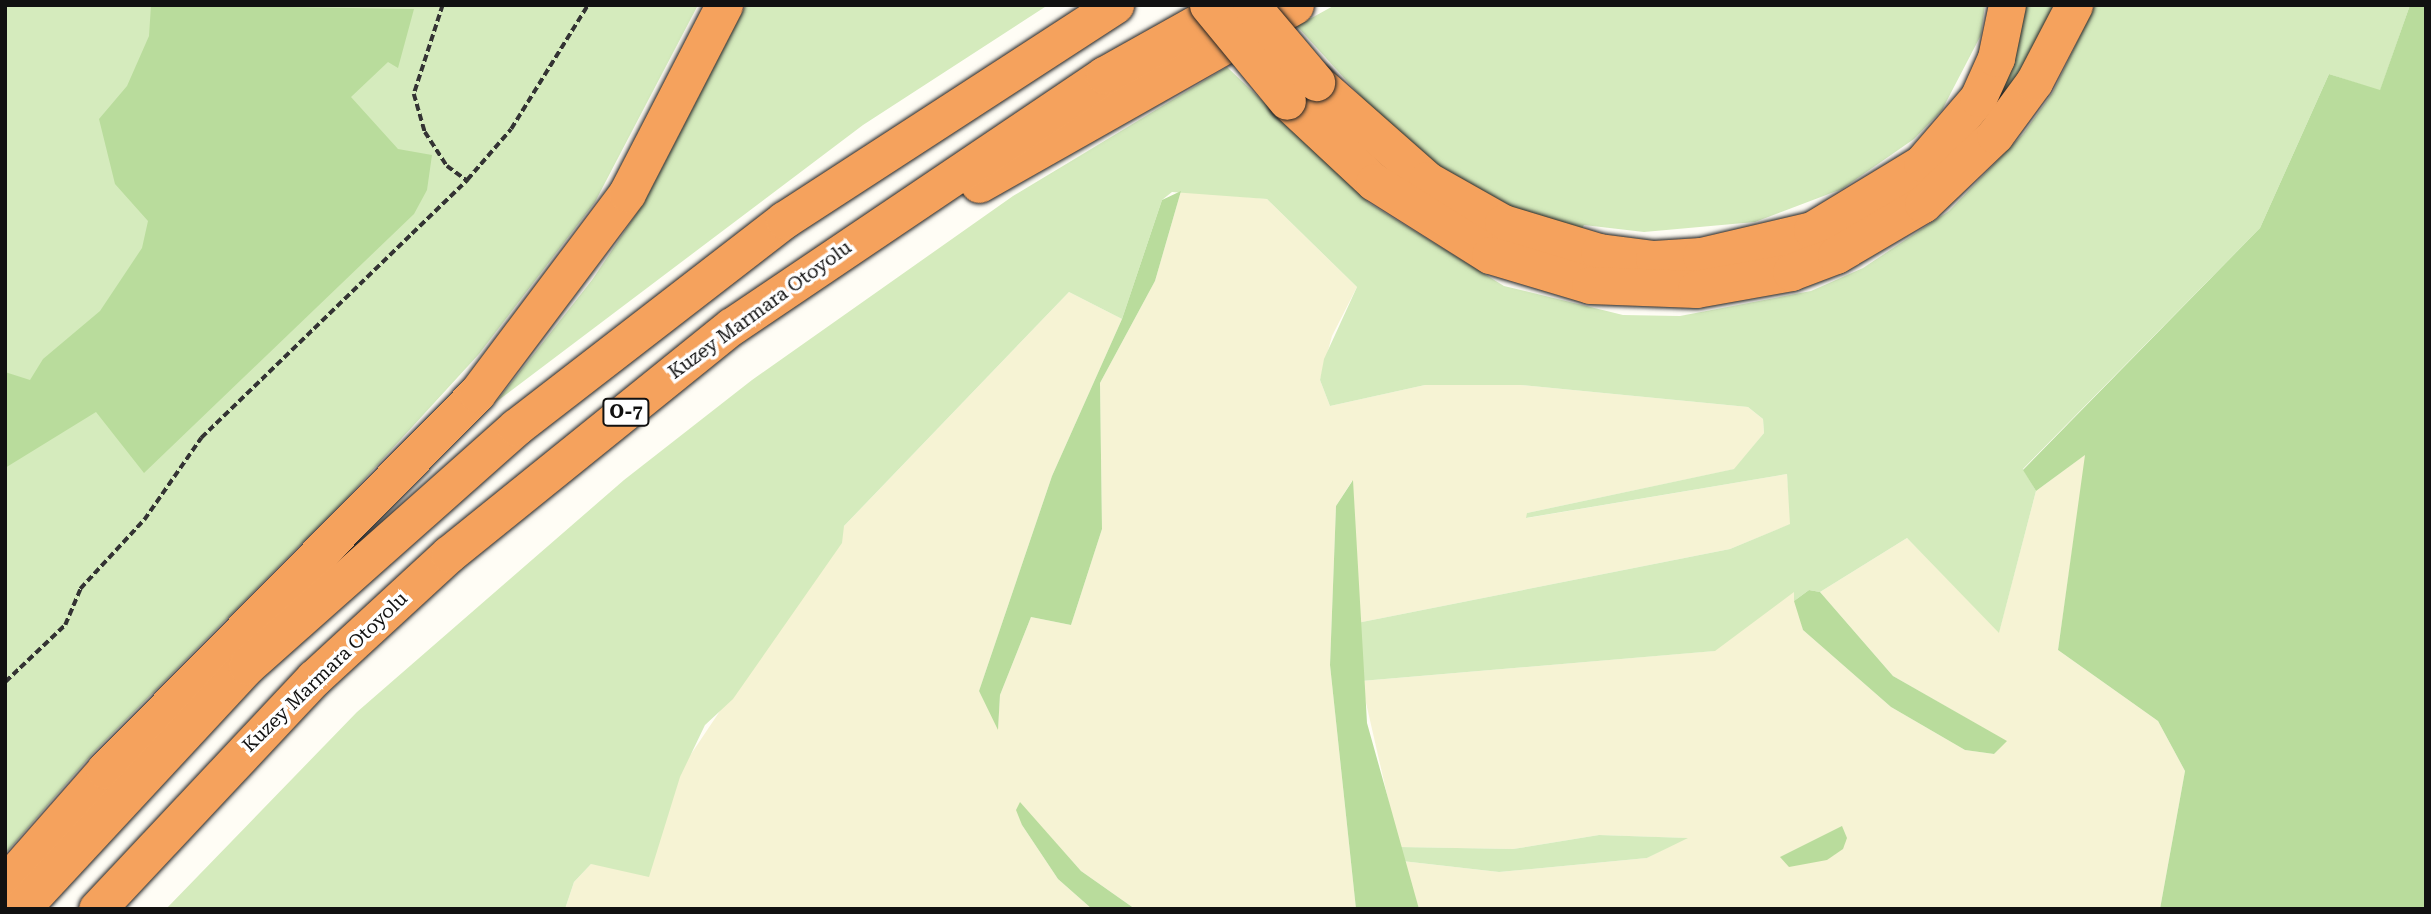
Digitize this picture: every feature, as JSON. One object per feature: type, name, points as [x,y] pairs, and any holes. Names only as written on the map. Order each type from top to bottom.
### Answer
[{"type":"highway","points":[[5,884],[105,770],[477,393],[627,193],[724,5]]},
{"type":"highway","points":[[21,909],[247,666],[516,427],[784,219],[1115,5]]},
{"type":"highway","points":[[1208,5],[1302,91],[1427,180],[1503,223],[1599,252],[1654,259],[1701,256],[1812,230],[1922,163],[1978,98],[1996,58],[2007,5]]},
{"type":"highway","name":"Kuzey Marmara Otoyolu","points":[[97,909],[314,678],[381,616],[732,326],[1104,75],[1229,5]]},
{"type":"highway","points":[[1251,5],[1302,91],[1374,182],[1490,255],[1590,285],[1696,289],[1791,272],[1836,255],[1923,204],[1994,135],[2034,82],[2074,5]]},
{"type":"highway","points":[[732,326],[1295,5]]},
{"type":"path","points":[[443,5],[414,94],[425,132],[447,166],[467,180]]},
{"type":"path","points":[[5,682],[65,625],[80,589],[144,520],[201,438],[467,180],[511,129],[588,5]]},
{"type":"shaded area","points":[[1181,191],[1267,199],[1357,287],[1332,336],[1320,380],[1330,406],[1425,385],[1521,385],[1748,407],[1763,419],[1764,433],[1735,469],[1527,513],[1527,518],[1787,474],[1791,524],[1730,549],[1357,623],[1352,481],[1336,506],[1330,665],[1356,909],[1135,909],[1081,871],[1020,803],[1022,825],[1058,879],[1092,909],[565,909],[574,882],[591,864],[616,866],[844,526],[1069,292],[1122,319],[1052,476],[979,691],[998,728],[1000,695],[1031,617],[1071,625],[1102,529],[1100,383],[1155,281]]},
{"type":"shaded area","points":[[2086,454],[2058,650],[2158,721],[2185,771],[2160,909],[1419,909],[1402,861],[1499,872],[1647,858],[1686,838],[1599,835],[1513,849],[1399,847],[1361,681],[1714,651],[1794,591],[1803,630],[1891,707],[1965,750],[1994,754],[2006,741],[1893,676],[1820,592],[1907,538],[1999,632],[2036,491]]},
{"type":"green space","points":[[5,5],[698,5],[595,202],[479,354],[348,497],[93,753],[5,854]]},
{"type":"green space","points":[[151,5],[414,9],[398,68],[388,62],[351,97],[398,149],[432,155],[427,190],[414,214],[144,473],[96,412],[5,468],[5,372],[30,380],[43,359],[100,311],[142,248],[148,221],[115,184],[99,119],[127,86],[149,36]]},
{"type":"green space","points":[[746,5],[1048,5],[863,125],[496,402],[592,280],[645,201]]},
{"type":"green space","points":[[1335,5],[1985,5],[1981,35],[1942,110],[1914,139],[1842,189],[1755,222],[1644,232],[1584,225],[1581,230],[1521,212],[1436,164],[1384,122],[1297,26]]},
{"type":"green space","points":[[2025,5],[2054,5],[2019,76],[1992,111]]},
{"type":"green space","points":[[2095,5],[2410,5],[2380,91],[2329,74],[2260,228],[2023,469],[2036,491],[1999,633],[1907,538],[1820,592],[1809,590],[1794,601],[1794,592],[1715,651],[1361,681],[1357,623],[1730,549],[1790,524],[1787,474],[1526,518],[1527,513],[1734,469],[1764,433],[1763,419],[1748,407],[1521,385],[1425,385],[1330,406],[1320,380],[1324,359],[1357,287],[1267,199],[1172,192],[1162,200],[1122,319],[1069,292],[844,526],[842,543],[733,699],[705,725],[680,777],[649,877],[591,864],[574,882],[565,909],[166,909],[357,712],[624,480],[752,380],[1013,196],[1227,67],[1369,203],[1504,286],[1623,315],[1680,316],[1811,291],[1863,268],[1949,211],[2023,134],[2053,92]]},
{"type":"green space","points":[[2410,5],[2426,5],[2426,909],[2160,909],[2185,771],[2158,721],[2058,650],[2085,455],[2036,491],[2023,470],[2260,228],[2329,74],[2380,90]]},
{"type":"green space","points":[[1181,191],[1155,281],[1100,383],[1102,529],[1071,625],[1031,617],[1000,695],[998,730],[979,691],[1052,476],[1122,319],[1162,200]]},
{"type":"green space","points":[[1353,480],[1367,723],[1419,909],[1356,909],[1330,665],[1336,506]]},
{"type":"green space","points":[[1809,590],[1820,592],[1893,676],[2007,741],[1994,754],[1965,750],[1891,707],[1803,630],[1794,601]]},
{"type":"green space","points":[[1020,802],[1081,871],[1135,909],[1092,909],[1058,879],[1022,825],[1016,810]]},
{"type":"green space","points":[[1842,826],[1847,838],[1843,849],[1827,860],[1789,867],[1780,857]]},
{"type":"green space","points":[[1599,835],[1688,838],[1647,858],[1499,872],[1402,861],[1399,847],[1513,849]]}]
